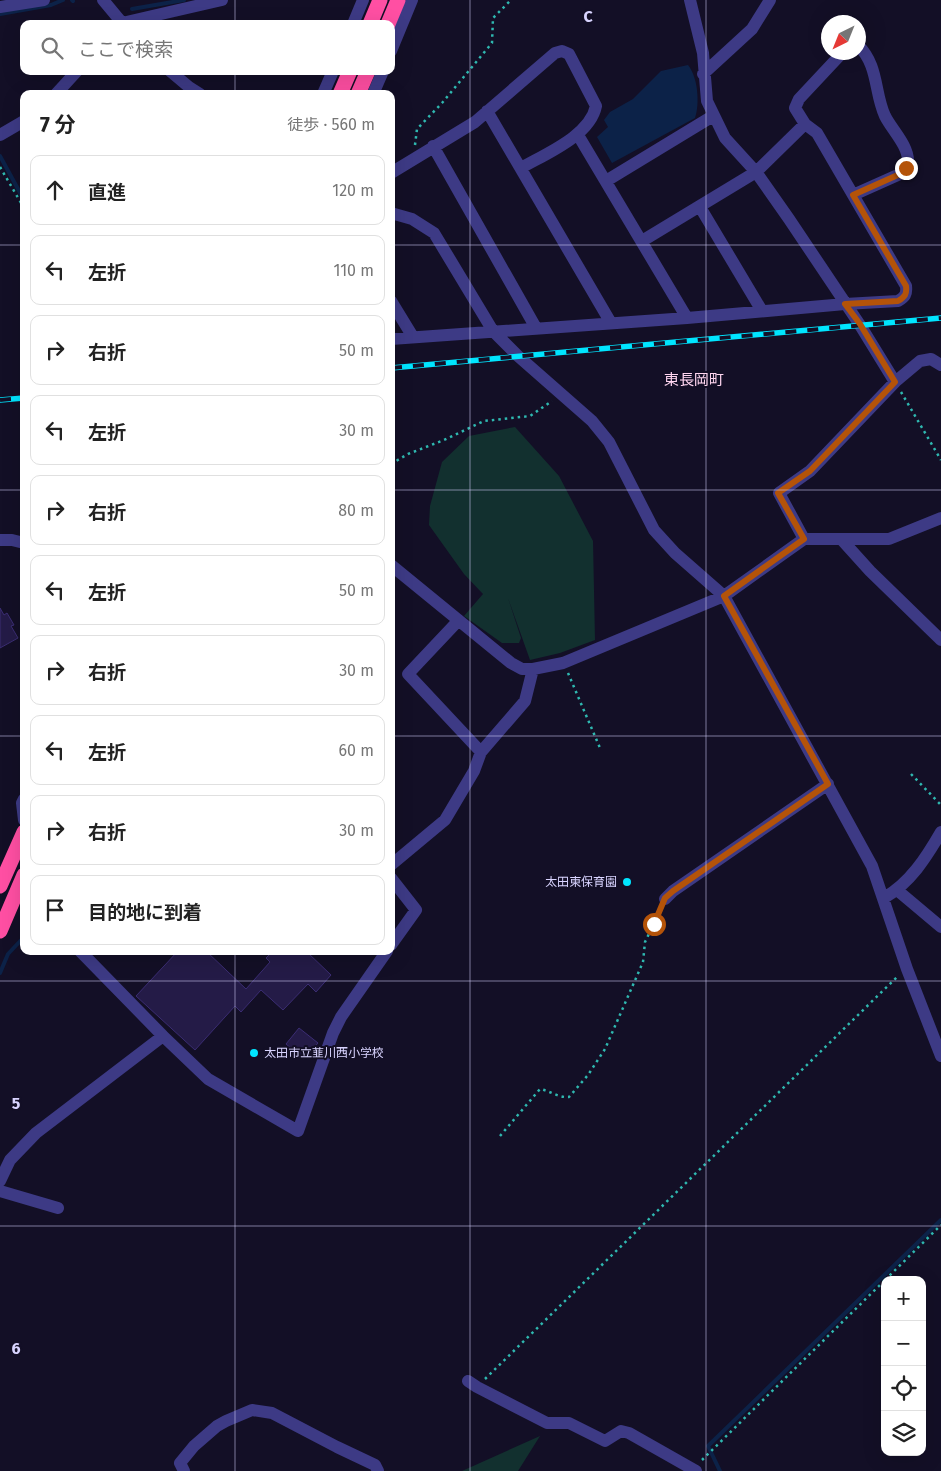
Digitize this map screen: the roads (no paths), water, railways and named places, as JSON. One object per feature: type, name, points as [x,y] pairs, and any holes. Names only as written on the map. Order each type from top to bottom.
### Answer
[{"type":"highway","points":[[372,20],[380,0]]},
{"type":"highway","points":[[390,20],[398,0]]},
{"type":"highway","points":[[342,90],[348,75]]},
{"type":"highway","points":[[360,90],[366,75]]},
{"type":"highway","points":[[2,876],[20,840]]},
{"type":"highway","points":[[0,931],[20,889]]},
{"type":"street","points":[[0,7],[44,0]]},
{"type":"street","points":[[103,0],[120,20]]},
{"type":"street","points":[[135,20],[222,0]]},
{"type":"street","points":[[355,20],[363,0]]},
{"type":"street","points":[[395,40],[412,0]]},
{"type":"street","points":[[690,0],[703,52],[703,74],[707,101],[713,116],[725,138],[756,172],[789,219],[860,324],[895,382]]},
{"type":"street","points":[[703,74],[752,29],[770,0]]},
{"type":"street","points":[[395,170],[475,122],[554,53],[562,50],[569,54],[596,106],[595,115],[578,135],[521,168]]},
{"type":"street","points":[[853,195],[900,174],[906,168],[908,161],[904,148],[885,116],[876,80],[866,53]]},
{"type":"street","points":[[395,339],[687,318],[898,301],[904,298],[907,292],[906,286],[817,133],[805,124],[795,108],[799,99],[836,60]]},
{"type":"street","points":[[60,90],[73,75]]},
{"type":"street","points":[[175,75],[194,90]]},
{"type":"street","points":[[325,90],[331,75]]},
{"type":"street","points":[[375,90],[381,75]]},
{"type":"street","points":[[488,111],[611,323]]},
{"type":"street","points":[[606,181],[713,116]]},
{"type":"street","points":[[0,135],[20,123]]},
{"type":"street","points":[[642,241],[756,172],[805,124]]},
{"type":"street","points":[[578,135],[687,318]]},
{"type":"street","points":[[433,146],[536,328]]},
{"type":"street","points":[[700,207],[762,311]]},
{"type":"street","points":[[395,214],[412,218],[434,233],[493,331],[518,356],[592,421],[609,442],[654,530],[675,553],[724,596],[872,866],[907,969],[941,1056]]},
{"type":"street","points":[[395,308],[413,337]]},
{"type":"street","points":[[804,539],[778,493],[810,471],[895,382],[920,361],[931,358],[941,365]]},
{"type":"street","points":[[395,568],[458,622],[511,663],[522,668],[533,669],[563,663],[724,596],[804,539],[889,539],[941,518]]},
{"type":"street","points":[[0,540],[20,542]]},
{"type":"street","points":[[842,540],[870,571],[941,640]]},
{"type":"street","points":[[458,622],[408,674],[481,752]]},
{"type":"street","points":[[395,862],[445,820],[474,770],[481,752],[524,701],[533,669]]},
{"type":"street","points":[[665,898],[828,784]]},
{"type":"street","points":[[884,898],[897,890],[925,860],[941,832]]},
{"type":"street","points":[[2,876],[20,884]]},
{"type":"street","points":[[395,883],[416,910],[395,939]]},
{"type":"street","points":[[897,890],[941,927]]},
{"type":"street","points":[[84,955],[208,1079],[298,1130],[333,1033],[341,1017],[384,955]]},
{"type":"street","points":[[0,1182],[10,1160],[36,1133],[163,1036]]},
{"type":"street","points":[[0,1191],[58,1208]]},
{"type":"street","points":[[472,1384],[547,1423],[569,1423],[605,1441],[621,1431],[629,1433],[696,1471]]},
{"type":"street","points":[[184,1471],[180,1463],[194,1446],[226,1421],[252,1410],[272,1412],[375,1464],[378,1471]]},
{"type":"water","points":[[688,65],[696,83],[697,112],[695,118],[612,163],[597,137],[608,127],[604,120],[610,112],[633,99],[661,71]]},
{"type":"waterway","points":[[0,14],[51,5],[63,0]]},
{"type":"waterway","points":[[132,9],[184,0]]},
{"type":"waterway","points":[[0,156],[20,193]]},
{"type":"waterway","points":[[0,973],[8,954],[20,941]]},
{"type":"waterway","points":[[720,1471],[708,1446],[941,1220]]},
{"type":"railway","points":[[395,368],[941,318]]},
{"type":"railway","points":[[0,400],[20,398]]},
{"type":"place","name":"太田東保育園","points":[[627,882]]},
{"type":"place","name":"太田市立韮川西小学校","points":[[254,1053]]},
{"type":"district","name":"東長岡町","points":[[694,380]]}]
